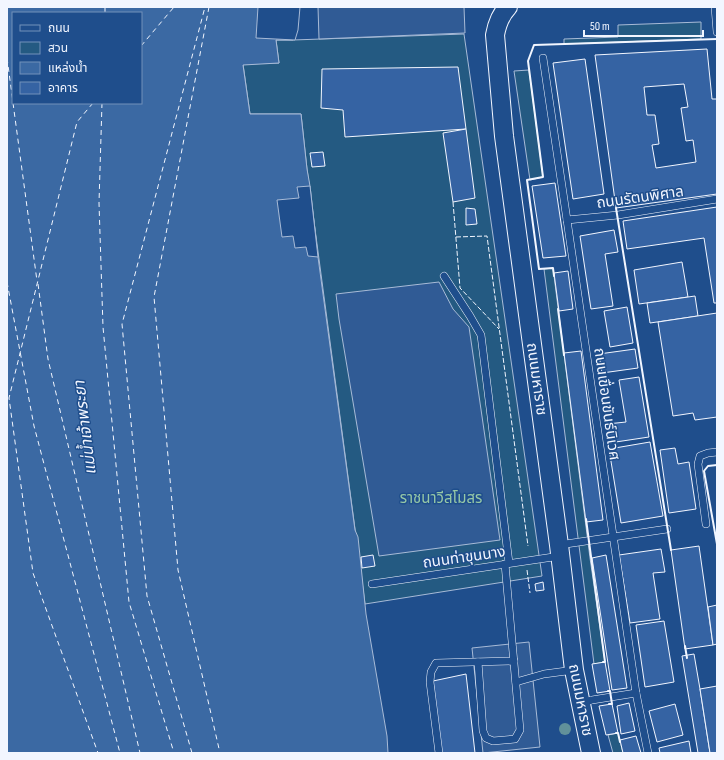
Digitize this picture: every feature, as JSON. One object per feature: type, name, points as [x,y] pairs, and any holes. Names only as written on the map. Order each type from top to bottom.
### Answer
[{"type":"street","name":"ถนนมหาราช","points":[[508,7],[500,17],[496,26],[495,35],[505,144],[560,550],[574,670],[591,753]]},
{"type":"lane","points":[[715,7],[717,32]]},
{"type":"lane","name":"ถนนเขื่อนขันธ์นิเวศ","points":[[542,58],[636,693],[648,753]]},
{"type":"lane","name":"ถนนรัตนพิศาล","points":[[567,220],[618,215],[717,199]]},
{"type":"lane","points":[[444,276],[481,335],[507,564],[520,730],[515,739],[493,741],[486,738],[483,732],[478,662]]},
{"type":"lane","points":[[706,524],[698,464],[700,456],[717,452]]},
{"type":"lane","name":"ถนนท่าขุนนาง","points":[[372,584],[507,564],[613,538],[667,529]]},
{"type":"lane","points":[[439,753],[430,682],[431,672],[436,663],[514,661]]},
{"type":"lane","points":[[516,682],[544,674],[574,670]]},
{"type":"lane","points":[[581,703],[636,693]]},
{"type":"green space","points":[[701,22],[701,39],[564,44],[564,39],[618,37],[618,25]]},
{"type":"green space","name":"ราชนาวีสโมสร","points":[[464,34],[542,576],[365,604],[301,114],[250,114],[243,64],[279,63],[276,40]]},
{"type":"green space","points":[[529,70],[543,177],[530,180],[514,71]]},
{"type":"green space","points":[[553,268],[590,558],[605,662],[594,664],[544,269]]},
{"type":"green space","points":[[618,733],[623,753],[613,753],[608,735]]},
{"type":"shaded area","points":[[318,7],[464,7],[465,33],[319,39]]},
{"type":"shaded area","points":[[439,282],[453,309],[469,327],[500,540],[379,556],[336,294]]},
{"type":"shaded area","points":[[529,642],[540,747],[483,753],[472,648]]},
{"type":"water","name":"แม่น้ำเจ้าพระยา","points":[[7,7],[298,7],[293,40],[276,40],[279,63],[243,65],[250,114],[301,114],[318,257],[355,530],[358,537],[366,614],[387,736],[388,753],[7,753]]},
{"type":"pier","points":[[258,7],[300,7],[298,30],[295,40],[256,38]]},
{"type":"pier","points":[[310,186],[318,257],[308,256],[306,247],[295,248],[293,236],[282,237],[277,200],[299,198],[297,187]]},
{"type":"building","points":[[707,49],[712,99],[717,99],[717,194],[616,208],[595,55]],"holes":[[[684,84],[688,107],[681,108],[686,141],[693,140],[696,162],[656,168],[652,145],[659,144],[655,115],[647,115],[644,87]]]},
{"type":"building","points":[[585,59],[604,194],[573,199],[553,63]]},
{"type":"building","points":[[458,67],[466,129],[345,137],[343,110],[321,108],[322,69]]},
{"type":"building","points":[[466,129],[475,198],[453,202],[443,133]]},
{"type":"building","points":[[323,152],[325,166],[312,167],[310,153]]},
{"type":"building","points":[[555,183],[566,256],[543,258],[532,186]]},
{"type":"building","points":[[717,207],[717,303],[714,303],[704,238],[627,249],[623,221]]},
{"type":"building","points":[[466,208],[475,209],[477,224],[466,225]]},
{"type":"building","points":[[614,230],[618,252],[605,254],[613,306],[591,309],[580,236]]},
{"type":"building","points":[[682,262],[688,297],[639,304],[634,270]]},
{"type":"building","points":[[568,271],[573,309],[559,311],[554,273]]},
{"type":"building","points":[[695,296],[698,316],[650,323],[647,303]]},
{"type":"building","points":[[627,307],[633,343],[610,347],[604,311]]},
{"type":"building","points":[[717,313],[717,417],[695,420],[693,413],[673,416],[658,322]]},
{"type":"building","points":[[635,349],[638,368],[602,373],[599,354]]},
{"type":"building","points":[[581,351],[603,520],[586,522],[564,353]]},
{"type":"building","points":[[639,377],[649,437],[609,443],[607,424],[626,422],[619,380]]},
{"type":"building","points":[[650,442],[663,516],[621,523],[609,449]]},
{"type":"building","points":[[675,448],[678,464],[689,462],[696,509],[669,513],[660,450]]},
{"type":"building","points":[[699,546],[713,645],[685,649],[671,550]]},
{"type":"building","points":[[661,549],[665,572],[653,573],[660,619],[630,623],[619,555]]},
{"type":"building","points":[[373,555],[375,566],[362,568],[361,557]]},
{"type":"building","points":[[606,555],[627,688],[612,690],[592,558]]},
{"type":"building","points":[[543,582],[544,590],[536,591],[535,584]]},
{"type":"building","points":[[717,605],[717,644],[713,645],[708,607]]},
{"type":"building","points":[[664,621],[674,682],[645,687],[636,625]]},
{"type":"building","points":[[694,654],[710,753],[698,753],[682,656]]},
{"type":"building","points":[[605,662],[610,691],[597,693],[592,664]]},
{"type":"building","points":[[466,674],[475,753],[441,753],[433,681]]},
{"type":"building","points":[[717,686],[717,753],[710,753],[700,689]]},
{"type":"building","points":[[629,703],[635,731],[621,734],[617,706]]},
{"type":"building","points":[[612,704],[618,733],[606,735],[599,706]]},
{"type":"building","points":[[675,704],[683,735],[657,742],[649,711]]},
{"type":"building","points":[[636,736],[641,753],[623,753],[620,740]]},
{"type":"building","points":[[689,741],[691,753],[660,753],[659,748]]},
{"type":"ferry route","points":[[105,7],[105,12]]},
{"type":"ferry route","points":[[142,45],[174,7]]},
{"type":"ferry route","points":[[192,753],[147,596],[122,324],[205,7]]},
{"type":"ferry route","points":[[209,7],[154,297],[178,570],[220,753]]},
{"type":"ferry route","points":[[7,58],[12,95]]},
{"type":"ferry route","points":[[13,104],[37,281]]},
{"type":"ferry route","points":[[92,104],[77,122],[9,398],[33,573],[98,753]]},
{"type":"ferry route","points":[[102,104],[99,203],[103,327],[129,602],[174,753]]},
{"type":"ferry route","points":[[7,282],[34,426],[120,753]]},
{"type":"ferry route","points":[[38,284],[48,359],[140,753]]},
{"type":"fence","points":[[453,202],[460,288],[499,329]]},
{"type":"fence","points":[[456,237],[487,236],[528,546]]},
{"type":"fence","points":[[527,570],[530,593]]},
{"type":"wall","points":[[554,276],[553,268],[539,269],[527,180],[543,177],[528,61],[534,45],[717,39]]},
{"type":"wall","points":[[616,208],[671,550]]},
{"type":"wall","points":[[558,309],[564,355]]},
{"type":"wall","points":[[717,465],[708,466],[704,471],[717,544]]},
{"type":"wall","points":[[586,519],[605,662],[603,662]]},
{"type":"wall","points":[[685,646],[687,658]]},
{"type":"wall","points":[[608,691],[610,691],[612,704],[609,704]]},
{"type":"wall","points":[[616,733],[618,733],[620,742]]}]
